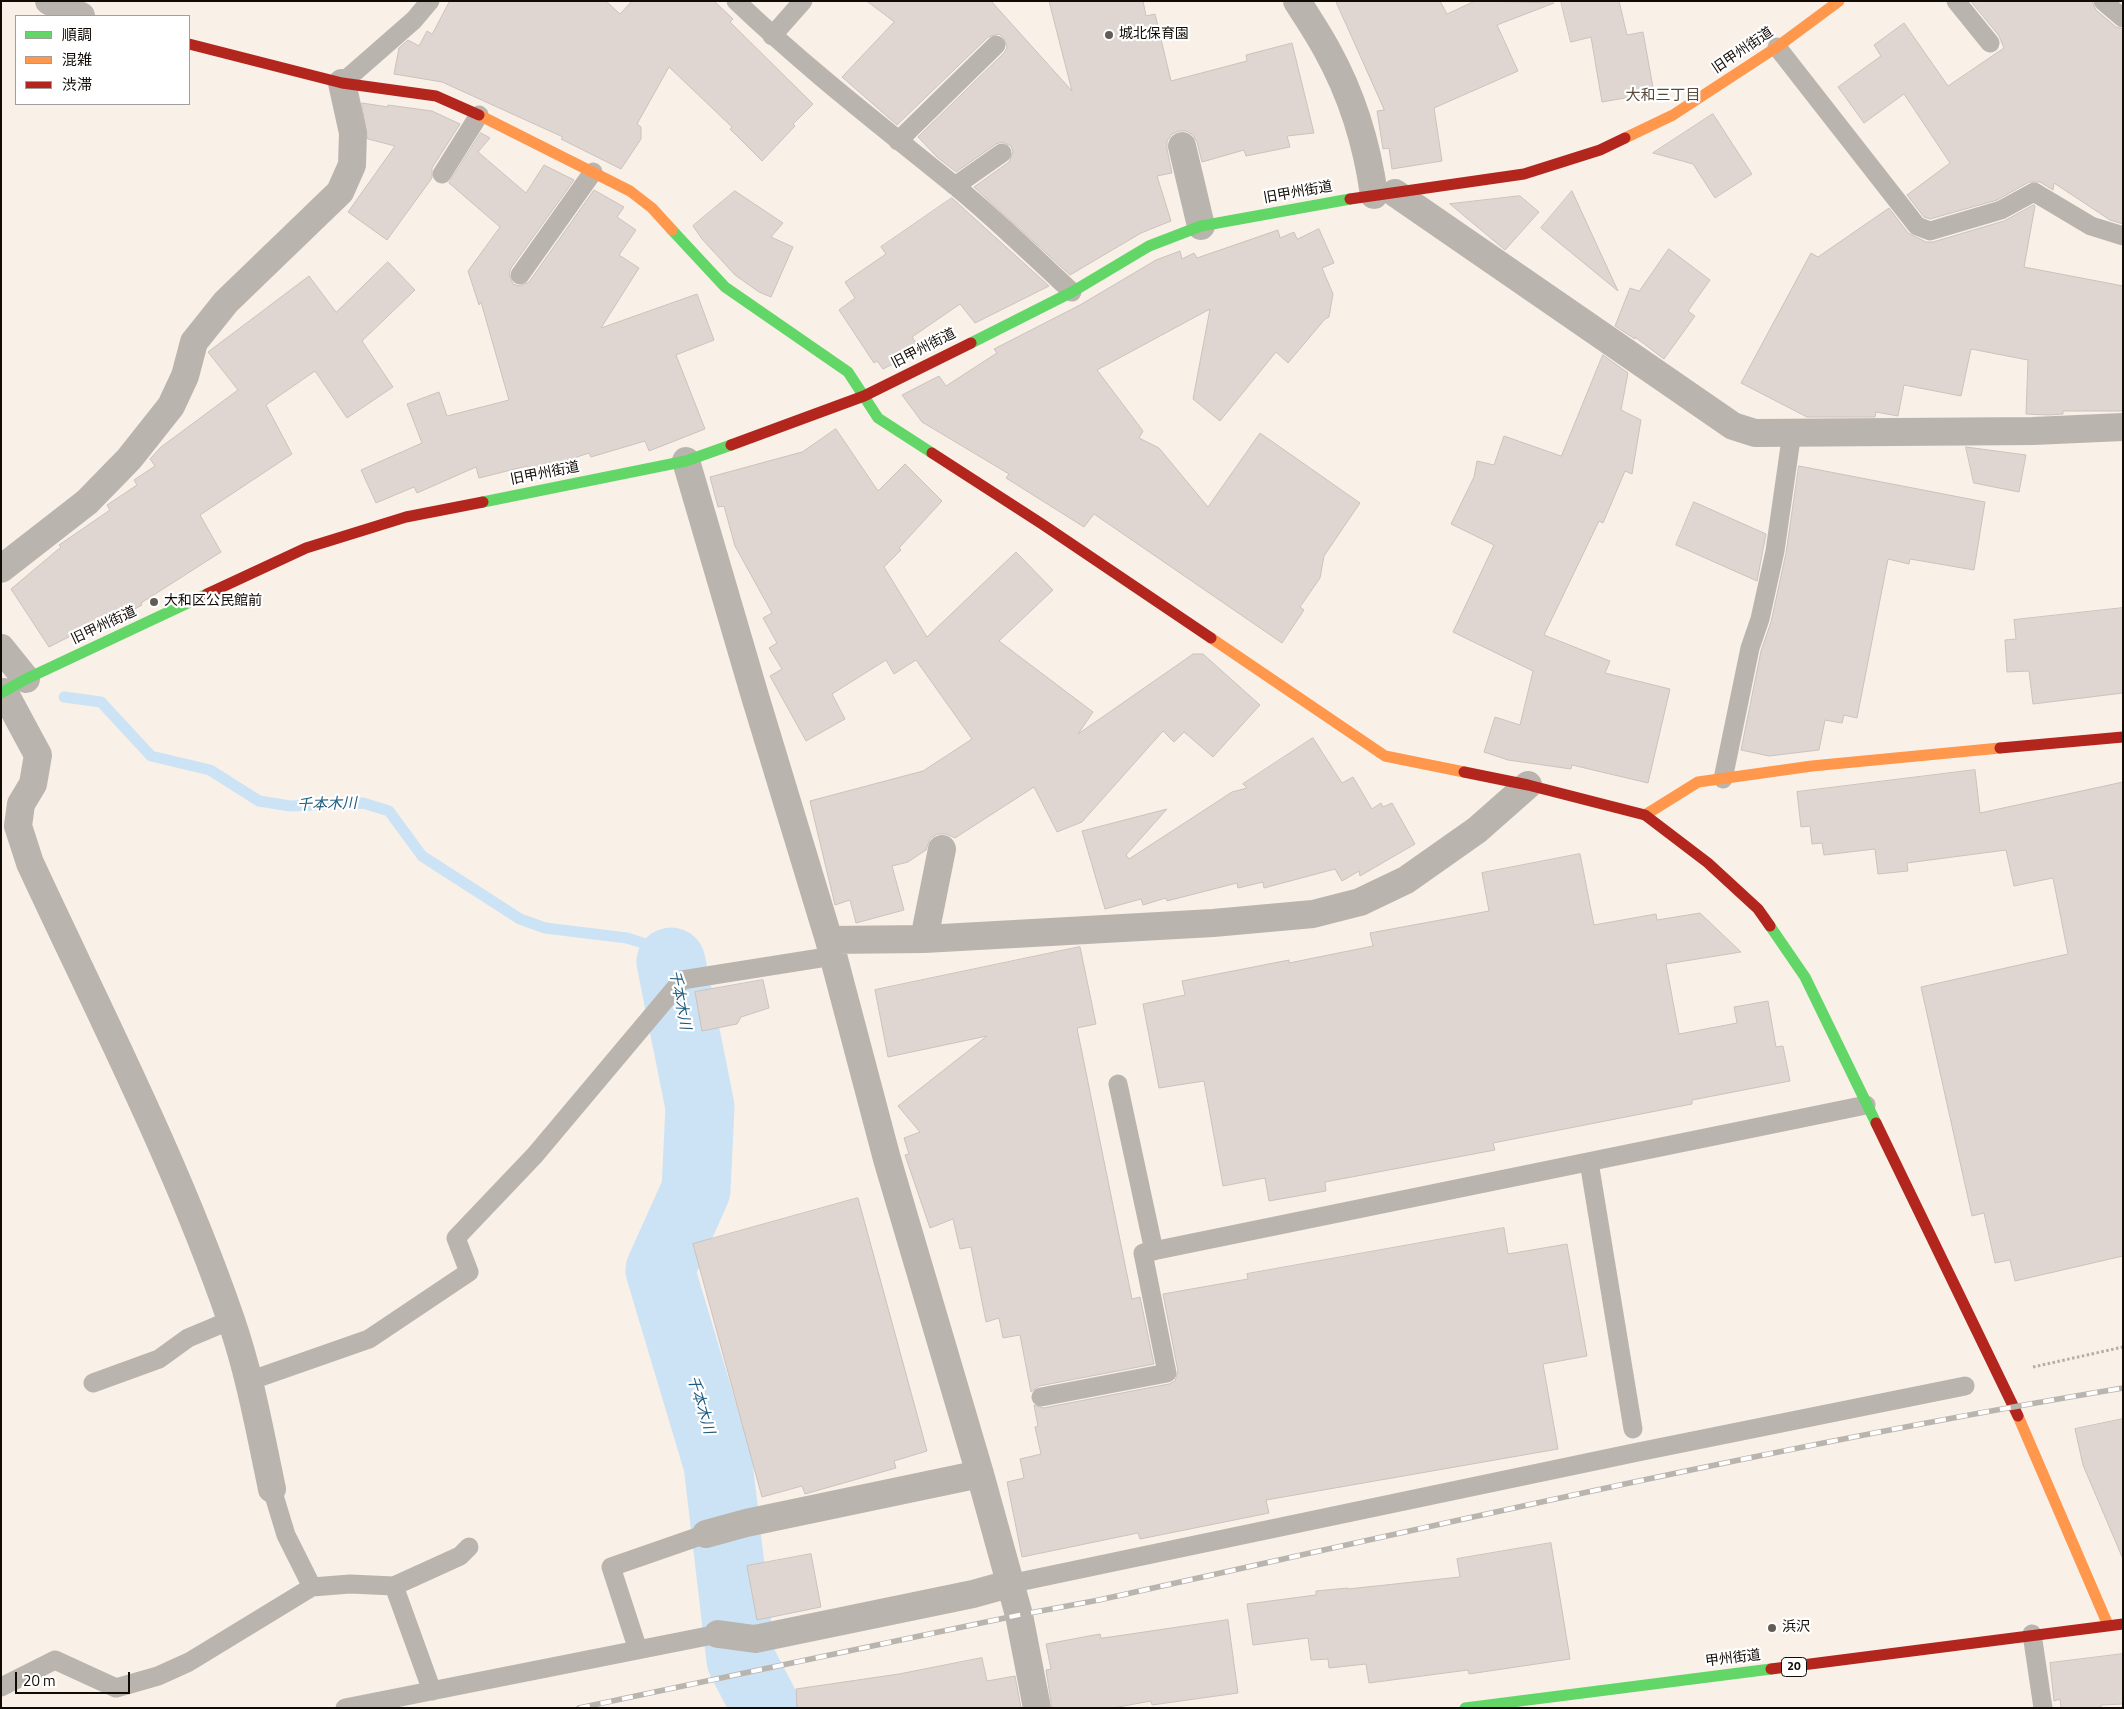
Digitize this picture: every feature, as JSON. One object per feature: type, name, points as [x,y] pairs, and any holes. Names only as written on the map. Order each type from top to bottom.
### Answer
[{"type":"main road","name":"旧甲州街道","points":[[10,688],[306,548],[406,517],[686,461],[864,396],[1072,292],[1149,246],[1201,226],[1385,194],[1524,174],[1600,150],[1673,116],[1777,47],[1839,1]]},
{"type":"main road","points":[[190,44],[342,83],[436,96],[479,115],[630,191],[652,208],[725,286],[848,372],[878,418],[1042,524],[1385,756],[1528,785],[1645,815],[1708,862],[1758,909],[1805,977],[2018,1415],[2108,1625]]},
{"type":"main road","points":[[1645,815],[1698,782],[1812,766],[2123,737]]},
{"type":"main road","name":"甲州街道","points":[[1465,1708],[1778,1669],[2032,1634],[2123,1624]]},
{"type":"street","points":[[49,1],[80,15]]},
{"type":"street","points":[[1297,1],[1328,50],[1356,113],[1369,157],[1385,194],[1733,426],[1755,433],[2033,430],[2123,427]]},
{"type":"street","points":[[1,569],[87,502],[129,459],[171,406],[185,376],[194,342],[226,302],[340,192],[352,165],[353,133],[342,83]]},
{"type":"street","points":[[1182,146],[1201,226]]},
{"type":"street","points":[[686,461],[748,675],[831,948],[887,1159],[980,1474],[1019,1615],[1037,1708]]},
{"type":"street","points":[[1,648],[10,688],[38,755],[32,784],[21,804],[18,826],[30,863],[179,1182],[231,1320],[249,1381],[272,1489]]},
{"type":"street","points":[[831,948],[924,939],[1222,922],[1313,914],[1360,902],[1406,880],[1476,830],[1528,785]]},
{"type":"street","points":[[924,939],[942,849]]},
{"type":"street","points":[[706,1534],[746,1523],[980,1474]]},
{"type":"street","points":[[718,1634],[755,1638],[973,1594],[1009,1584]]},
{"type":"lane","points":[[342,83],[414,20],[430,1]]},
{"type":"lane","points":[[736,1],[772,36],[955,186],[1072,292]]},
{"type":"lane","points":[[772,36],[803,1]]},
{"type":"lane","points":[[1956,1],[1990,43]]},
{"type":"lane","points":[[2103,1],[2123,18]]},
{"type":"lane","points":[[898,141],[996,45]]},
{"type":"lane","points":[[1777,47],[1917,226],[1930,230],[2001,210],[2034,192],[2091,226],[2123,236]]},
{"type":"lane","points":[[442,174],[479,115]]},
{"type":"lane","points":[[955,186],[1002,153]]},
{"type":"lane","points":[[520,275],[593,172]]},
{"type":"lane","points":[[1722,779],[1750,648],[1760,619],[1774,551],[1792,432]]},
{"type":"lane","points":[[249,1381],[359,1344],[469,1272],[456,1238],[535,1155],[682,980],[831,948]]},
{"type":"lane","points":[[1118,1084],[1154,1251]]},
{"type":"lane","points":[[1041,1397],[1167,1373],[1143,1253],[1866,1105]]},
{"type":"lane","points":[[1589,1162],[1633,1429]]},
{"type":"lane","points":[[93,1383],[159,1359],[188,1338],[231,1320]]},
{"type":"lane","points":[[1009,1584],[1600,1460],[1965,1386]]},
{"type":"lane","points":[[272,1489],[286,1535],[312,1587]]},
{"type":"lane","points":[[638,1650],[611,1567],[706,1534]]},
{"type":"lane","points":[[1,1687],[55,1660],[116,1688],[158,1676],[190,1662],[312,1587],[350,1584],[394,1586],[460,1556],[468,1548]]},
{"type":"lane","points":[[394,1586],[432,1691]]},
{"type":"lane","points":[[345,1708],[718,1634]]},
{"type":"lane","points":[[2032,1634],[2043,1708]]},
{"type":"path","points":[[1999,1375],[2123,1346]]},
{"type":"building","points":[[450,1],[606,1],[620,14],[632,1],[714,1],[733,19],[730,22],[813,104],[793,124],[795,126],[762,161],[730,129],[732,127],[669,67],[637,124],[641,127],[641,139],[621,169],[561,139],[563,137],[442,82],[394,74],[399,48],[408,40],[419,46],[427,31],[432,34]]},
{"type":"building","points":[[867,1],[991,1],[1072,91],[1049,1],[1143,1],[1146,16],[1155,14],[1171,81],[1247,61],[1246,55],[1292,43],[1314,133],[1287,136],[1290,147],[1246,156],[1244,150],[1202,162],[1197,142],[1193,135],[1186,131],[1172,134],[1167,141],[1167,149],[1172,173],[1157,176],[1171,221],[1141,233],[1070,275],[974,187],[1009,162],[1013,152],[1011,146],[1002,142],[996,144],[956,172],[937,157],[918,137],[1004,53],[1007,48],[1004,38],[999,34],[988,37],[897,125],[842,77],[894,22]]},
{"type":"building","points":[[1336,1],[1440,1],[1447,14],[1475,1],[1554,3],[1497,25],[1518,71],[1434,108],[1442,161],[1392,169],[1389,148],[1383,149],[1377,111],[1384,110]]},
{"type":"building","points":[[1561,1],[1619,1],[1627,35],[1643,32],[1654,93],[1602,102],[1591,37],[1571,42]]},
{"type":"building","points":[[1971,1],[2092,1],[2096,10],[2116,27],[2123,29],[2123,224],[2110,220],[2054,183],[2053,190],[2040,182],[2029,182],[1997,200],[1930,219],[1924,217],[1907,195],[1950,163],[1904,94],[1864,123],[1838,87],[1881,56],[1874,45],[1904,23],[1948,86],[2004,48],[1999,36]]},
{"type":"building","points":[[362,103],[432,111],[460,124],[432,168],[432,178],[387,240],[348,212],[395,146],[368,139]]},
{"type":"building","points":[[1713,114],[1752,174],[1715,198],[1693,164],[1653,153]]},
{"type":"building","points":[[481,133],[490,138],[478,152],[526,193],[544,165],[574,180],[511,268],[509,274],[513,284],[519,286],[529,282],[594,190],[624,207],[617,217],[636,230],[619,255],[639,268],[601,328],[697,294],[714,340],[676,355],[705,429],[649,451],[645,441],[591,457],[589,453],[529,473],[527,466],[479,478],[476,467],[417,493],[414,487],[376,503],[361,470],[422,443],[407,404],[439,392],[447,416],[509,400],[481,302],[479,305],[468,271],[500,227],[449,183]]},
{"type":"building","points":[[735,191],[783,223],[771,237],[793,247],[771,297],[759,292],[735,275],[702,239],[693,226]]},
{"type":"building","points":[[1572,191],[1618,291],[1541,228]]},
{"type":"building","points":[[1520,196],[1539,212],[1505,250],[1450,204]]},
{"type":"building","points":[[952,198],[1049,286],[975,323],[960,304],[912,337],[921,350],[883,369],[877,361],[874,363],[839,310],[855,298],[845,282],[886,254],[881,247]]},
{"type":"building","points":[[2034,205],[2024,267],[2123,286],[2123,411],[2063,411],[2063,414],[2026,414],[2028,360],[1971,349],[1961,396],[1904,385],[1898,416],[1876,412],[1875,417],[1807,417],[1741,383],[1811,253],[1818,257],[1889,208],[1908,233],[1926,242],[1933,242],[2004,221]]},
{"type":"building","points":[[1319,229],[1334,263],[1322,268],[1333,294],[1329,317],[1325,319],[1288,363],[1276,352],[1220,421],[1193,399],[1210,309],[1097,370],[1143,431],[1139,438],[1159,448],[1208,507],[1260,433],[1360,503],[1324,556],[1320,578],[1300,607],[1304,610],[1282,643],[1094,514],[1084,527],[1006,478],[1009,474],[922,422],[902,395],[939,376],[946,386],[997,353],[994,349],[1080,305],[1156,260],[1180,251],[1182,259],[1194,253],[1197,258],[1278,230],[1280,238],[1294,232],[1297,239]]},
{"type":"building","points":[[1669,249],[1710,280],[1688,311],[1695,316],[1664,359],[1635,337],[1635,339],[1615,326],[1630,288],[1639,291]]},
{"type":"building","points":[[388,262],[415,290],[362,341],[393,387],[347,418],[315,371],[266,405],[292,454],[200,515],[221,552],[141,603],[142,605],[105,625],[102,620],[49,647],[11,589],[61,547],[59,545],[110,510],[107,505],[137,485],[134,480],[155,466],[150,459],[161,447],[238,390],[208,352],[309,276],[336,312]]},
{"type":"building","points":[[1603,355],[1628,373],[1621,410],[1641,420],[1632,474],[1625,471],[1603,523],[1599,521],[1544,635],[1610,661],[1605,673],[1670,689],[1648,783],[1572,765],[1571,769],[1508,760],[1484,752],[1495,717],[1520,725],[1533,671],[1453,632],[1494,545],[1451,524],[1474,477],[1477,461],[1494,465],[1504,436],[1561,456]]},
{"type":"building","points":[[836,429],[878,491],[905,464],[942,501],[899,548],[901,550],[884,567],[927,637],[1016,552],[1053,590],[999,641],[1093,712],[1078,734],[1193,654],[1203,654],[1260,705],[1213,757],[1184,732],[1174,742],[1163,731],[1082,822],[1057,832],[1034,787],[955,838],[946,834],[937,834],[930,839],[926,850],[908,862],[892,866],[904,910],[856,923],[850,900],[835,905],[810,801],[923,771],[972,739],[916,660],[894,674],[886,660],[832,694],[845,719],[806,741],[770,676],[782,669],[769,648],[777,643],[763,618],[772,613],[735,546],[724,506],[718,507],[710,477],[802,452]]},
{"type":"building","points":[[1966,447],[2026,455],[2019,492],[1974,483]]},
{"type":"building","points":[[1799,466],[1985,502],[1974,570],[1910,559],[1909,564],[1888,559],[1857,718],[1844,715],[1842,723],[1825,720],[1819,750],[1769,756],[1741,750],[1761,651],[1771,622],[1786,553]]},
{"type":"building","points":[[1694,502],[1766,534],[1757,581],[1676,545]]},
{"type":"building","points":[[2123,608],[2123,693],[2033,704],[2029,671],[2007,672],[2005,640],[2016,639],[2014,620]]},
{"type":"building","points":[[1313,738],[1342,783],[1353,777],[1372,809],[1381,803],[1383,807],[1392,803],[1415,844],[1360,876],[1359,871],[1342,881],[1335,869],[1264,888],[1263,882],[1238,888],[1237,883],[1167,901],[1166,898],[1143,905],[1141,899],[1105,909],[1082,831],[1167,809],[1126,855],[1129,859],[1232,792],[1247,788],[1243,784]]},
{"type":"building","points":[[1975,770],[1980,813],[2123,782],[2123,1256],[2015,1281],[2010,1260],[1995,1263],[1984,1213],[1972,1216],[1921,987],[2068,954],[2053,878],[2014,886],[2006,850],[1907,863],[1908,871],[1878,874],[1875,849],[1824,855],[1822,843],[1812,844],[1810,826],[1801,827],[1797,792]]},
{"type":"building","points":[[1580,854],[1594,925],[1656,914],[1657,920],[1700,913],[1741,952],[1666,964],[1679,1034],[1737,1023],[1734,1007],[1768,1001],[1776,1047],[1783,1046],[1790,1081],[1692,1100],[1692,1104],[1493,1143],[1495,1150],[1325,1182],[1326,1191],[1269,1201],[1265,1178],[1223,1186],[1204,1081],[1159,1088],[1143,1004],[1185,995],[1182,981],[1289,960],[1289,963],[1373,946],[1370,933],[1489,911],[1482,873]]},
{"type":"building","points":[[1080,947],[1096,1024],[1077,1028],[1132,1299],[1140,1297],[1154,1364],[1039,1386],[1031,1392],[1020,1335],[1003,1338],[999,1318],[986,1322],[971,1247],[960,1249],[953,1219],[930,1228],[905,1155],[909,1154],[904,1138],[920,1132],[898,1106],[987,1036],[888,1057],[875,990]]},
{"type":"building","points":[[763,980],[769,1008],[741,1017],[737,1024],[702,1031],[695,992]]},
{"type":"building","points":[[858,1198],[927,1451],[894,1461],[896,1468],[805,1494],[802,1486],[762,1497],[693,1244]]},
{"type":"building","points":[[1504,1228],[1508,1254],[1567,1244],[1587,1356],[1543,1364],[1558,1449],[1266,1500],[1269,1513],[1140,1539],[1138,1533],[1022,1557],[1007,1482],[1024,1478],[1020,1459],[1041,1454],[1035,1427],[1038,1426],[1034,1405],[1043,1408],[1169,1384],[1175,1381],[1178,1371],[1163,1294],[1248,1279],[1247,1274]]},
{"type":"building","points":[[2123,1419],[2123,1559],[2083,1465],[2075,1429]]},
{"type":"building","points":[[1551,1543],[1570,1659],[1469,1674],[1468,1670],[1369,1683],[1366,1664],[1329,1668],[1328,1659],[1311,1660],[1308,1638],[1253,1645],[1247,1604],[1316,1595],[1316,1591],[1460,1577],[1457,1559]]},
{"type":"building","points":[[811,1554],[821,1607],[757,1620],[747,1566]]},
{"type":"building","points":[[1228,1620],[1238,1693],[1152,1705],[1151,1701],[1113,1708],[1052,1708],[1046,1670],[1051,1669],[1046,1644],[1100,1634],[1101,1638]]},
{"type":"building","points":[[2123,1654],[2123,1704],[2101,1705],[2101,1708],[2061,1708],[2060,1699],[2054,1701],[2050,1663]]},
{"type":"building","points":[[982,1658],[987,1681],[1015,1676],[1021,1708],[797,1708],[796,1689],[899,1674]]},
{"type":"waterway","name":"千本木川","points":[[64,697],[101,702],[151,756],[210,770],[259,801],[290,806],[363,803],[389,811],[422,856],[520,919],[545,928],[627,938],[646,944],[671,962]]},
{"type":"waterway","name":"千本木川","points":[[671,962],[700,1107],[696,1190],[660,1270],[718,1464],[741,1660],[766,1708]]},
{"type":"railway","points":[[579,1708],[1019,1615],[1099,1600],[1737,1460],[1994,1410],[2123,1388]]},
{"type":"traffic: fast","points":[[971,343],[1072,292],[1149,246],[1201,226],[1350,199]]},
{"type":"traffic: fast","points":[[672,230],[725,287],[848,372],[878,418],[932,453]]},
{"type":"traffic: fast","points":[[483,502],[686,461],[731,445]]},
{"type":"traffic: fast","points":[[1,693],[26,679],[207,594]]},
{"type":"traffic: fast","points":[[1770,926],[1805,977],[1876,1123]]},
{"type":"traffic: fast","points":[[1465,1708],[1771,1669]]},
{"type":"traffic: slow","points":[[1625,138],[1673,115],[1777,47],[1839,1]]},
{"type":"traffic: slow","points":[[479,115],[630,191],[652,208],[672,230]]},
{"type":"traffic: slow","points":[[1211,638],[1385,756],[1464,772]]},
{"type":"traffic: slow","points":[[1645,815],[1698,782],[1812,766],[2000,748]]},
{"type":"traffic: slow","points":[[2018,1416],[2108,1625]]},
{"type":"traffic: jam","points":[[190,44],[342,83],[436,96],[479,115]]},
{"type":"traffic: jam","points":[[1350,199],[1524,174],[1600,150],[1625,138]]},
{"type":"traffic: jam","points":[[731,445],[864,396],[971,343]]},
{"type":"traffic: jam","points":[[932,453],[1042,524],[1211,638]]},
{"type":"traffic: jam","points":[[207,594],[306,548],[406,517],[483,502]]},
{"type":"traffic: jam","points":[[2000,748],[2123,737]]},
{"type":"traffic: jam","points":[[1464,772],[1528,785],[1645,815],[1708,863],[1758,909],[1770,926]]},
{"type":"traffic: jam","points":[[1876,1123],[2018,1416]]},
{"type":"traffic: jam","points":[[1771,1669],[2123,1624]]},
{"type":"place","name":"城北保育園","points":[[1109,35]]},
{"type":"place","name":"大和区公民館前","points":[[154,602]]},
{"type":"place","name":"浜沢","points":[[1772,1628]]},
{"type":"district","name":"大和三丁目","points":[[1663,96]]}]
